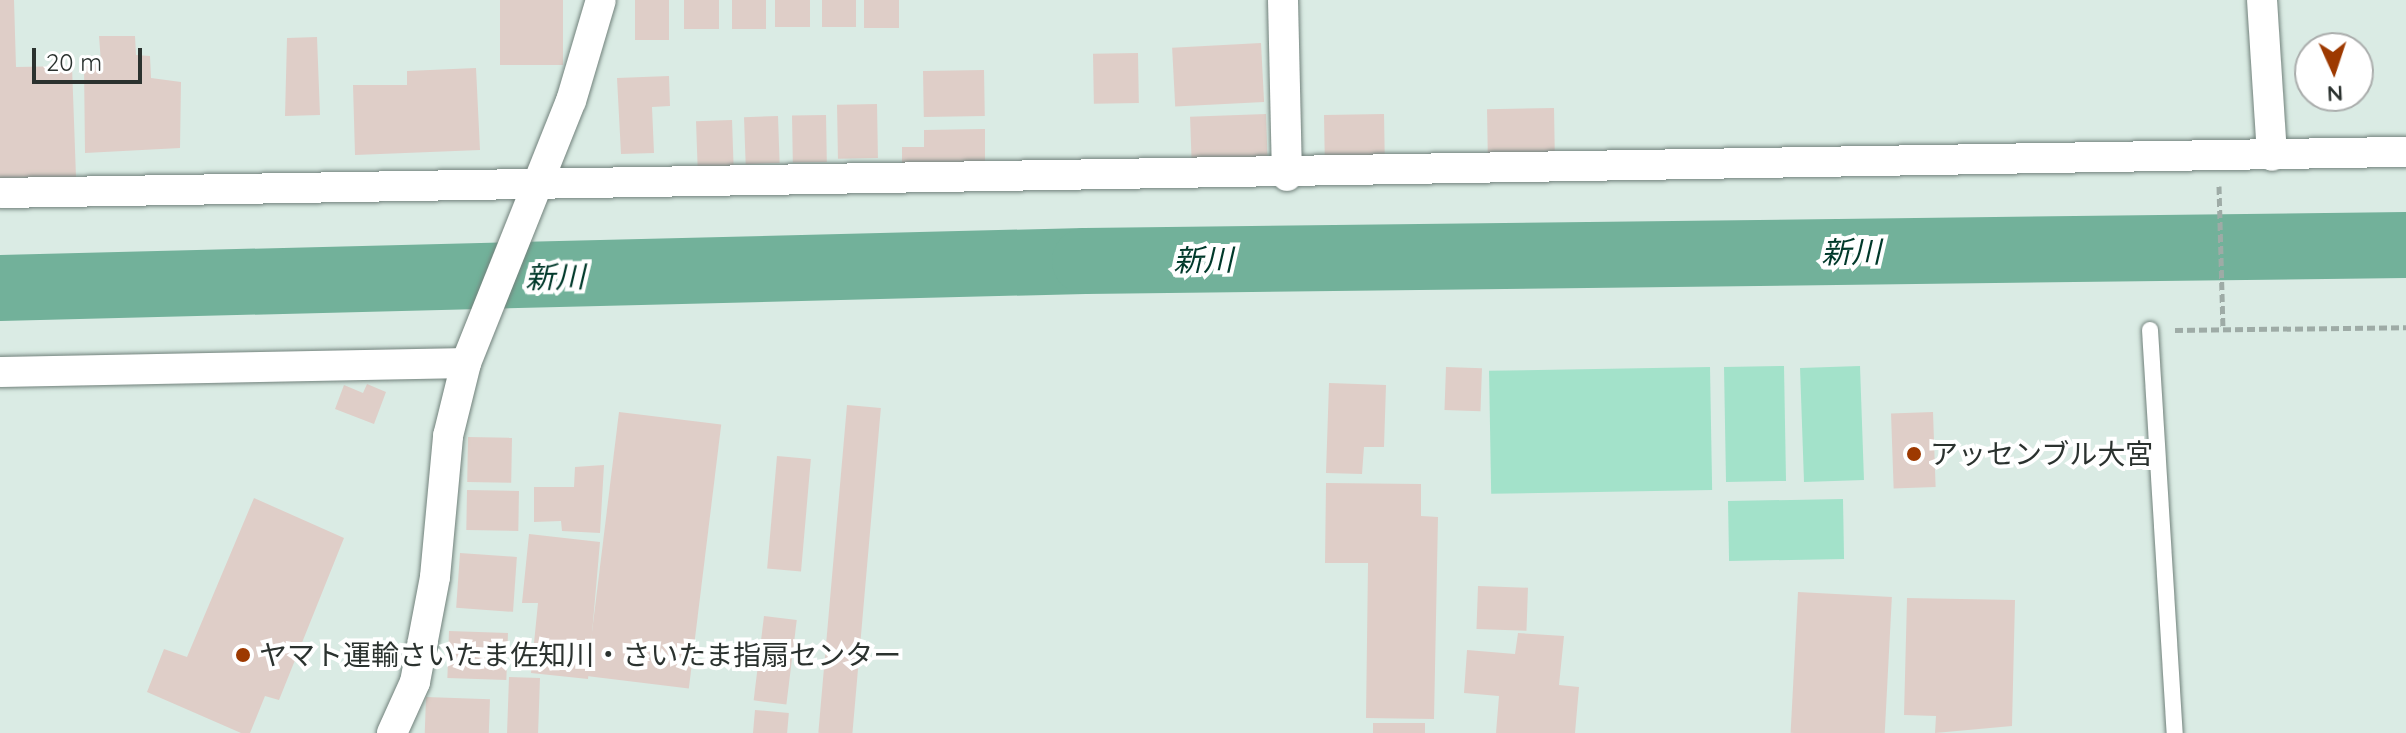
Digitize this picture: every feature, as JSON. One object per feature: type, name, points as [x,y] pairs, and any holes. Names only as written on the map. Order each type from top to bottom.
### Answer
[{"type":"street","points":[[392,733],[424,637],[448,436],[466,363],[538,184],[601,0]]},
{"type":"street","points":[[1283,0],[1287,176]]},
{"type":"street","points":[[2262,0],[2272,156]]},
{"type":"street","points":[[0,193],[1287,176],[2406,152]]},
{"type":"street","points":[[0,372],[466,363]]},
{"type":"lane","points":[[2150,330],[2175,733]]},
{"type":"path","points":[[2219,175],[2223,329]]},
{"type":"path","points":[[2150,330],[2406,327]]},
{"type":"green space","points":[[1784,366],[1786,481],[1726,482],[1724,367]]},
{"type":"green space","points":[[1860,366],[1864,480],[1804,482],[1800,368]]},
{"type":"green space","points":[[1710,367],[1712,490],[1491,494],[1489,371]]},
{"type":"green space","points":[[1843,499],[1844,559],[1729,561],[1728,501]]},
{"type":"building","points":[[0,0],[14,0],[16,67],[72,66],[76,177],[0,178]]},
{"type":"building","points":[[500,0],[563,0],[563,65],[500,65]]},
{"type":"building","points":[[635,0],[669,0],[669,40],[635,40]]},
{"type":"building","points":[[684,0],[719,0],[719,29],[684,29]]},
{"type":"building","points":[[732,0],[766,0],[766,29],[732,29]]},
{"type":"building","points":[[775,0],[810,0],[810,27],[775,27]]},
{"type":"building","points":[[822,0],[856,0],[856,27],[822,27]]},
{"type":"building","points":[[864,0],[899,0],[899,28],[864,28]]},
{"type":"building","points":[[99,36],[135,36],[136,55],[150,56],[151,78],[181,82],[180,148],[85,153],[84,66],[101,63]]},
{"type":"building","points":[[317,37],[320,115],[285,116],[287,38]]},
{"type":"building","points":[[1261,43],[1264,102],[1175,107],[1172,48]]},
{"type":"building","points":[[1138,53],[1139,103],[1094,104],[1093,54]]},
{"type":"building","points":[[476,68],[480,150],[355,155],[353,85],[407,85],[407,71]]},
{"type":"building","points":[[984,70],[985,116],[924,117],[923,71]]},
{"type":"building","points":[[669,76],[670,106],[652,107],[654,153],[621,154],[617,78]]},
{"type":"building","points":[[877,104],[878,158],[838,159],[837,105]]},
{"type":"building","points":[[1554,108],[1555,153],[1488,154],[1487,109]]},
{"type":"building","points":[[1266,114],[1268,162],[1192,165],[1190,117]]},
{"type":"building","points":[[1384,114],[1385,157],[1325,158],[1324,115]]},
{"type":"building","points":[[826,115],[827,162],[793,163],[792,116]]},
{"type":"building","points":[[778,116],[780,163],[746,164],[744,117]]},
{"type":"building","points":[[732,120],[734,167],[698,168],[696,121]]},
{"type":"building","points":[[985,129],[985,164],[902,164],[902,147],[924,147],[924,130]]},
{"type":"building","points":[[1446,367],[1482,368],[1480,411],[1444,410]]},
{"type":"building","points":[[1329,383],[1386,385],[1384,447],[1364,447],[1362,474],[1326,473]]},
{"type":"building","points":[[367,384],[386,392],[374,424],[335,409],[344,385],[363,393]]},
{"type":"building","points":[[847,405],[881,408],[852,733],[818,733]]},
{"type":"building","points":[[619,412],[721,425],[689,689],[587,676]]},
{"type":"building","points":[[1933,412],[1936,487],[1894,488],[1891,413]]},
{"type":"building","points":[[468,437],[512,438],[511,483],[467,482]]},
{"type":"building","points":[[777,456],[811,459],[801,572],[767,569]]},
{"type":"building","points":[[604,465],[600,533],[562,531],[561,521],[534,522],[534,487],[574,487],[575,467]]},
{"type":"building","points":[[1326,483],[1421,484],[1421,516],[1438,517],[1434,719],[1366,718],[1368,563],[1325,563]]},
{"type":"building","points":[[467,490],[519,491],[518,531],[466,530]]},
{"type":"building","points":[[254,498],[344,538],[279,700],[265,696],[250,733],[241,733],[147,692],[164,649],[187,657]]},
{"type":"building","points":[[529,534],[600,542],[588,679],[531,673],[538,603],[522,603]]},
{"type":"building","points":[[460,553],[517,557],[513,612],[456,608]]},
{"type":"building","points":[[1478,586],[1528,588],[1526,631],[1476,629]]},
{"type":"building","points":[[1798,592],[1892,597],[1885,733],[1791,733]]},
{"type":"building","points":[[1907,598],[2015,600],[2012,726],[1935,733],[1936,716],[1904,715]]},
{"type":"building","points":[[764,616],[797,620],[786,704],[754,700]]},
{"type":"building","points":[[449,631],[508,633],[506,680],[447,678]]},
{"type":"building","points":[[1518,633],[1564,636],[1559,685],[1579,687],[1575,733],[1496,733],[1499,696],[1464,693],[1467,650],[1515,654]]},
{"type":"building","points":[[509,677],[540,678],[538,733],[507,733]]},
{"type":"building","points":[[426,697],[490,699],[489,733],[425,733]]},
{"type":"building","points":[[755,710],[789,713],[787,733],[753,733]]},
{"type":"building","points":[[1373,723],[1425,723],[1425,733],[1373,733]]},
{"type":"waterway","name":"新川","points":[[0,288],[1085,261],[2406,245]]},
{"type":"place","name":"アッセンブル大宮","points":[[1914,454]]},
{"type":"place","name":"ヤマト運輸さいたま佐知川・さいたま指扇センター","points":[[243,655]]}]
